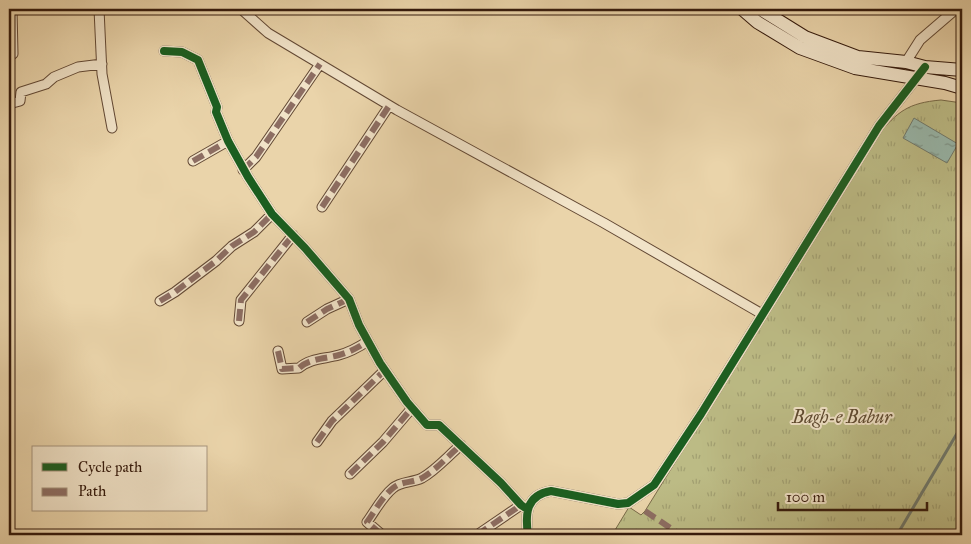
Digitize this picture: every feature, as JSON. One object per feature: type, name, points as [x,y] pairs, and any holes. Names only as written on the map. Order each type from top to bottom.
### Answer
[{"type":"main road","points":[[742,9],[756,22],[800,48],[855,68],[944,83],[962,88]]},
{"type":"main road","points":[[760,9],[805,37],[858,57],[906,62],[925,67],[962,70]]},
{"type":"street","points":[[12,9],[13,54]]},
{"type":"street","points":[[99,9],[102,74],[112,128]]},
{"type":"street","points":[[241,9],[268,33],[389,106],[604,223],[762,314]]},
{"type":"street","points":[[906,62],[920,40],[956,9]]},
{"type":"street","points":[[164,51],[182,52],[198,60],[228,141],[243,170],[272,214],[306,248],[349,299],[359,325],[384,370],[412,408],[427,425],[439,425],[524,507],[528,535]]},
{"type":"street","points":[[9,104],[20,101],[22,92],[46,84],[54,77],[78,67],[102,64]]},
{"type":"street","points":[[243,170],[256,157],[320,64]]},
{"type":"street","points":[[477,535],[546,492],[551,491],[618,504],[628,503],[654,485],[701,414],[879,126],[925,67]]},
{"type":"street","points":[[322,207],[389,106]]},
{"type":"street","points":[[194,161],[228,141]]},
{"type":"street","points":[[160,300],[175,292],[216,261],[232,246],[254,232],[272,214]]},
{"type":"street","points":[[239,321],[240,300],[293,235]]},
{"type":"street","points":[[307,322],[327,309],[349,299]]},
{"type":"street","points":[[278,351],[282,368],[299,368],[306,362],[341,355],[358,348],[368,341]]},
{"type":"street","points":[[317,442],[332,421],[384,370]]},
{"type":"street","points":[[350,474],[383,442],[412,408]]},
{"type":"street","points":[[381,534],[367,522],[386,495],[394,487],[414,482],[424,477],[461,445]]},
{"type":"green space","name":"Bagh-e Babur","points":[[941,100],[962,103],[962,535],[612,535],[629,507],[641,515],[645,511],[877,136],[891,120],[904,110],[920,103]]},
{"type":"water","points":[[914,118],[958,144],[947,163],[903,138]]},
{"type":"waterway","points":[[897,535],[962,425]]},
{"type":"marked path","points":[[243,170],[256,157],[320,64]]},
{"type":"marked path","points":[[322,207],[389,106]]},
{"type":"marked path","points":[[193,161],[228,141]]},
{"type":"marked path","points":[[160,301],[216,261],[232,246],[254,232],[272,214]]},
{"type":"marked path","points":[[239,321],[241,300],[293,235]]},
{"type":"marked path","points":[[307,322],[327,309],[349,299]]},
{"type":"marked path","points":[[278,351],[282,369],[299,368],[313,361],[347,352],[368,341]]},
{"type":"marked path","points":[[317,442],[332,421],[385,370]]},
{"type":"marked path","points":[[350,474],[383,442],[412,408]]},
{"type":"marked path","points":[[381,534],[367,522],[385,496],[396,486],[418,480],[427,475],[461,445]]},
{"type":"marked path","points":[[477,535],[521,505]]},
{"type":"marked path","points":[[645,511],[681,535]]},
{"type":"cycle path","points":[[164,51],[182,52],[198,60],[228,141],[248,177],[272,214],[305,248],[349,299],[359,325],[380,363],[407,402],[427,425],[439,425],[527,509]]},
{"type":"cycle path","points":[[528,535],[527,513],[529,507],[532,501],[543,493],[551,491],[618,504],[628,503],[654,485],[701,414],[879,126],[925,67]]}]
